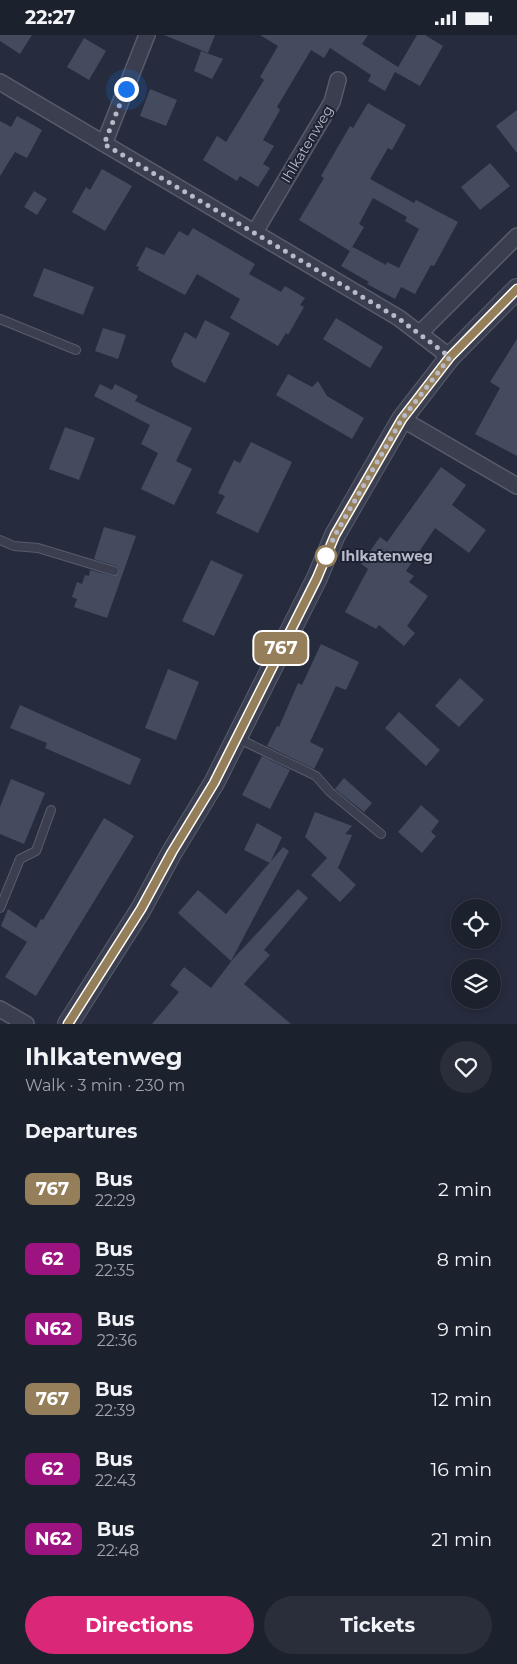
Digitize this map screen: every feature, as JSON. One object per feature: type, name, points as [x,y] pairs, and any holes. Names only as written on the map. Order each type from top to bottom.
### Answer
[{"type":"street","points":[[104,144],[147,35]]},
{"type":"street","name":"Ihlkatenweg","points":[[255,232],[332,103],[338,79]]},
{"type":"street","points":[[0,82],[398,318],[450,357]]},
{"type":"street","points":[[420,333],[517,236]]},
{"type":"street","points":[[68,1024],[141,909],[172,852],[214,783],[317,578],[335,535],[402,419],[450,357],[517,289]]},
{"type":"street","points":[[402,419],[517,486]]},
{"type":"street","points":[[0,1009],[26,1024]]},
{"type":"lane","points":[[0,319],[76,350]]},
{"type":"lane","points":[[0,540],[14,546],[38,547],[114,571]]},
{"type":"lane","points":[[236,739],[316,776],[330,792],[381,834]]},
{"type":"lane","points":[[0,908],[20,859],[36,851],[52,810]]},
{"type":"building","points":[[0,35],[32,35],[20,54],[0,41]]},
{"type":"building","points":[[164,35],[215,35],[208,53]]},
{"type":"building","points":[[260,35],[368,35],[362,44],[398,67],[397,69],[417,35],[425,35],[443,46],[420,86],[395,72],[385,91],[368,81],[371,75],[330,48],[324,58],[311,50],[277,107],[280,110],[263,140],[274,146],[263,164],[270,168],[258,187],[240,176],[237,181],[203,160],[217,136],[226,142],[264,80],[260,77],[278,46]]},
{"type":"building","points":[[84,38],[106,51],[89,80],[67,67]]},
{"type":"building","points":[[201,51],[223,59],[212,79],[194,71]]},
{"type":"building","points":[[150,89],[177,100],[166,126],[140,116]]},
{"type":"building","points":[[368,103],[406,125],[392,150],[388,148],[370,179],[414,203],[416,200],[458,222],[434,266],[431,265],[415,294],[401,287],[395,299],[367,284],[369,282],[341,266],[350,251],[299,220],[324,178],[321,176],[350,126],[353,128]],"holes":[[[373,198],[407,217],[405,221],[419,229],[399,268],[387,262],[386,265],[353,247],[351,249],[364,227],[359,224]]]},
{"type":"building","points":[[517,110],[517,153],[496,126]]},
{"type":"building","points":[[17,116],[42,130],[27,158],[15,152],[0,176],[0,121],[11,127]]},
{"type":"building","points":[[490,163],[510,186],[480,210],[461,187]]},
{"type":"building","points":[[102,169],[132,186],[105,231],[72,212],[86,187],[90,190]]},
{"type":"building","points":[[34,191],[47,199],[37,215],[24,207]]},
{"type":"building","points":[[193,228],[255,264],[249,274],[281,292],[285,286],[305,298],[300,305],[304,307],[288,335],[286,333],[278,346],[230,318],[240,299],[197,274],[185,295],[138,270],[139,267],[136,266],[146,247],[164,255],[179,231],[188,236]]},
{"type":"building","points":[[44,268],[94,287],[83,315],[33,296]]},
{"type":"building","points":[[336,318],[383,347],[370,368],[323,339]]},
{"type":"building","points":[[205,320],[230,333],[205,383],[174,367],[171,361],[185,332],[196,339]]},
{"type":"building","points":[[103,328],[126,335],[118,359],[95,351]]},
{"type":"building","points":[[517,339],[517,456],[475,434],[500,388],[490,382]]},
{"type":"building","points":[[288,374],[312,387],[318,381],[327,396],[364,418],[352,439],[276,395]]},
{"type":"building","points":[[100,384],[112,390],[115,384],[138,396],[135,401],[192,428],[176,461],[192,469],[174,505],[141,489],[158,453],[141,444],[150,425],[94,396]]},
{"type":"building","points":[[65,427],[95,438],[79,480],[49,469]]},
{"type":"building","points":[[251,442],[292,462],[258,533],[216,513],[225,496],[218,493],[234,460],[240,463]]},
{"type":"building","points":[[441,467],[466,485],[452,505],[486,530],[469,553],[435,528],[406,571],[414,576],[409,582],[428,596],[407,626],[415,633],[404,646],[379,625],[376,629],[345,612],[368,569],[361,564],[380,537],[387,542]]},
{"type":"building","points":[[104,527],[136,536],[107,618],[74,607],[77,599],[72,597],[77,582],[82,584],[85,575],[89,576],[90,570],[113,576],[119,573],[119,569],[116,566],[94,559]]},
{"type":"building","points":[[211,560],[243,575],[214,636],[182,621]]},
{"type":"building","points":[[321,644],[359,662],[346,690],[336,686],[310,742],[324,749],[314,769],[267,746],[277,726],[279,727],[298,683],[302,685]]},
{"type":"building","points":[[168,669],[199,682],[176,740],[145,728]]},
{"type":"building","points":[[460,678],[484,700],[459,727],[435,706]]},
{"type":"building","points":[[20,705],[141,759],[130,785],[45,748],[47,743],[10,728]]},
{"type":"building","points":[[399,712],[440,750],[426,766],[385,728]]},
{"type":"building","points":[[262,756],[290,770],[270,809],[242,795]]},
{"type":"building","points":[[344,778],[372,803],[364,812],[335,789]]},
{"type":"building","points":[[11,779],[45,793],[24,844],[0,834],[0,807]]},
{"type":"building","points":[[421,805],[439,821],[431,832],[436,836],[422,853],[398,832]]},
{"type":"building","points":[[315,812],[352,826],[345,834],[352,835],[338,868],[356,885],[340,902],[311,875],[327,858],[305,837]]},
{"type":"building","points":[[104,818],[134,836],[36,996],[5,977],[27,942],[1,926],[8,909],[36,928],[41,919],[43,920]]},
{"type":"building","points":[[257,823],[282,837],[270,863],[244,850]]},
{"type":"building","points":[[283,847],[289,851],[231,961],[178,913],[198,890],[226,914]]},
{"type":"building","points":[[298,889],[308,898],[264,950],[270,955],[244,984],[291,1024],[152,1024],[179,992],[170,985],[184,967],[211,988],[233,959]]},
{"type":"bus line","name":"767","points":[[68,1024],[141,909],[172,852],[214,783],[317,578],[335,535],[402,419],[450,357],[517,289]]},
{"type":"place","name":"Ihlkatenweg","points":[[326,556]]},
{"type":"route","points":[[126,89],[104,144],[398,318],[450,357],[402,419],[335,535],[326,556]]}]
